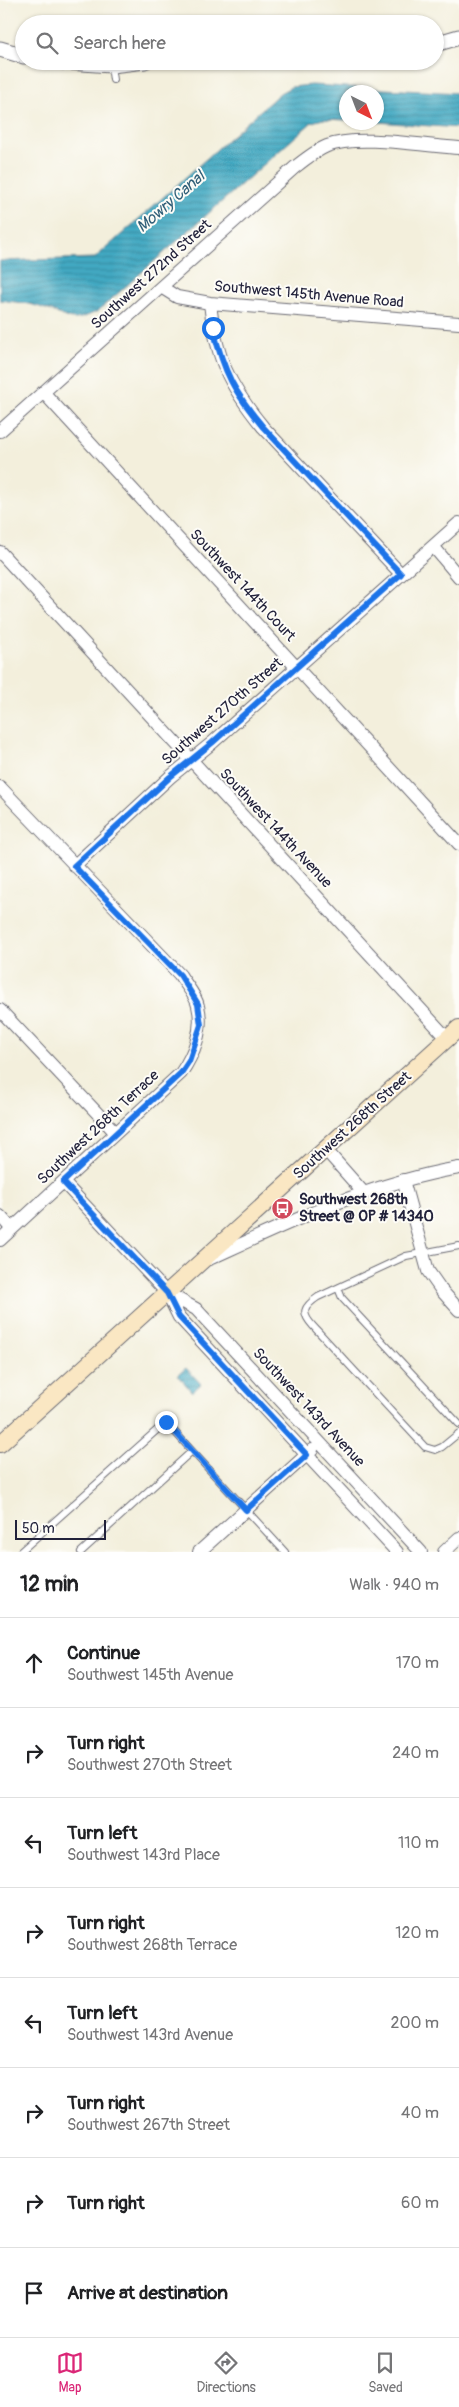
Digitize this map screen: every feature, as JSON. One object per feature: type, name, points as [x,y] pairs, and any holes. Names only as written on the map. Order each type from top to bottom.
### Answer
[{"type":"main road","name":"Southwest 268th Street","points":[[0,1444],[453,1033]]},
{"type":"street","points":[[444,41],[459,37]]},
{"type":"street","points":[[0,49],[15,53]]},
{"type":"street","points":[[101,70],[112,72],[118,70]]},
{"type":"street","name":"Southwest 272nd Street","points":[[0,431],[294,168],[327,146],[361,141],[459,148]]},
{"type":"street","name":"Southwest 145th Avenue Road","points":[[161,287],[177,297],[210,303],[459,322]]},
{"type":"street","points":[[210,303],[213,328],[221,360],[234,389],[244,404],[263,427],[401,574]]},
{"type":"street","name":"Southwest 144th Court","points":[[43,392],[459,844]]},
{"type":"street","name":"Southwest 270th Street","points":[[74,866],[170,777],[297,668],[459,523]]},
{"type":"street","points":[[433,546],[459,577]]},
{"type":"street","name":"Southwest 144th Avenue","points":[[0,552],[192,760],[453,1033]]},
{"type":"street","points":[[0,787],[74,866]]},
{"type":"street","name":"Southwest 268th Terrace","points":[[0,1240],[181,1073],[189,1061],[201,1025],[198,1004],[180,975],[74,866]]},
{"type":"street","points":[[0,1010],[116,1133]]},
{"type":"street","points":[[325,1149],[363,1192]]},
{"type":"street","points":[[200,1263],[310,1213],[363,1192],[403,1180],[459,1168]]},
{"type":"street","points":[[403,1180],[422,1251],[434,1281],[459,1310]]},
{"type":"street","name":"Southwest 143rd Avenue","points":[[63,1182],[167,1293],[179,1317],[397,1552]]},
{"type":"street","points":[[0,1216],[12,1229]]},
{"type":"street","name":"Southwest 143rd Avenue","points":[[167,1293],[196,1309],[421,1552]]},
{"type":"street","points":[[199,1552],[320,1443]]},
{"type":"street","points":[[444,1552],[459,1538]]},
{"type":"lane","points":[[459,1246],[422,1251],[406,1256],[309,1303],[305,1310],[305,1318],[425,1447],[434,1450],[442,1447],[459,1433]]},
{"type":"lane","points":[[338,1288],[342,1298],[459,1424]]},
{"type":"lane","points":[[20,1552],[166,1422],[285,1552]]},
{"type":"lane","points":[[81,1552],[192,1451]]},
{"type":"water","name":"Mowry Canal","points":[[311,85],[339,87],[339,120],[323,119],[312,122],[98,311],[75,319],[38,306],[0,300],[0,261],[95,258],[280,93],[291,87]]},
{"type":"water","points":[[384,89],[459,93],[459,128],[384,123]]},
{"type":"water","points":[[186,1368],[201,1384],[192,1392],[178,1375]]},
{"type":"place","name":"Southwest 268th Street @ OP # 14340","points":[[283,1208]]},
{"type":"route","points":[[166,1422],[246,1510],[307,1455],[179,1317],[167,1293],[63,1182],[181,1073],[189,1061],[201,1025],[198,1004],[180,975],[74,866],[170,777],[212,743],[401,574],[263,427],[244,404],[234,389],[221,360],[213,328]]}]
